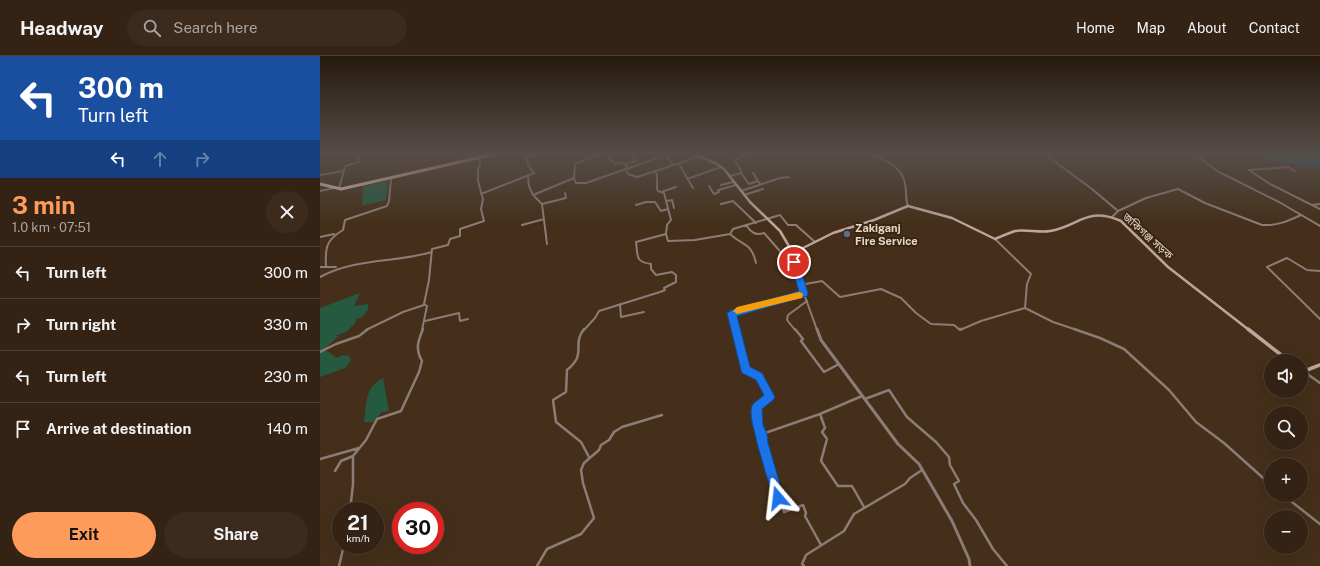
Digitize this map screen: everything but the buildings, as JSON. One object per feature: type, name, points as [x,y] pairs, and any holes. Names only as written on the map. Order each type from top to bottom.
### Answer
[{"type":"main road","points":[[320,184],[339,189],[396,177]]},
{"type":"main road","points":[[730,177],[744,195],[789,242],[793,253],[833,233],[874,220],[908,206],[952,218],[995,238]]},
{"type":"main road","name":"জকিগঞ্জ সড়ক","points":[[995,238],[1016,231],[1050,231],[1091,216],[1103,215],[1112,217],[1132,231],[1168,267],[1280,354]]},
{"type":"main road","points":[[1308,368],[1320,365]]},
{"type":"street","points":[[339,189],[342,177]]},
{"type":"street","points":[[335,471],[337,463],[353,456],[366,440],[377,419],[400,412],[402,409],[419,372],[422,361],[417,354],[418,341],[425,321],[427,306],[424,305],[429,280],[432,249],[448,245],[450,239],[460,236],[460,229],[484,221],[481,209],[483,199],[478,181],[478,177]]},
{"type":"street","points":[[481,194],[528,177],[529,186],[533,195],[542,204],[547,244]]},
{"type":"street","points":[[533,195],[574,178],[576,183],[586,184],[608,177]]},
{"type":"street","points":[[657,177],[657,188],[658,191],[664,193],[671,220],[666,224],[668,241],[696,240],[730,234],[733,229],[782,216],[788,225],[796,225],[815,242]]},
{"type":"street","points":[[693,177],[687,179],[693,188]]},
{"type":"street","points":[[744,177],[749,184],[758,181]]},
{"type":"street","points":[[755,177],[760,184]]},
{"type":"street","points":[[741,191],[780,178],[789,177]]},
{"type":"street","points":[[902,177],[905,182],[905,199],[908,206]]},
{"type":"street","points":[[1076,177],[1092,188],[1118,211]]},
{"type":"street","points":[[1229,177],[1267,195],[1320,226]]},
{"type":"street","points":[[1259,177],[1270,184],[1320,209]]},
{"type":"street","points":[[320,237],[335,234],[343,230],[345,220],[387,206],[389,201],[391,178]]},
{"type":"street","points":[[721,185],[733,182]]},
{"type":"street","points":[[710,186],[714,194],[719,192],[718,190],[736,185]]},
{"type":"street","points":[[661,192],[676,187]]},
{"type":"street","points":[[320,191],[334,188]]},
{"type":"street","points":[[744,195],[763,189]]},
{"type":"street","points":[[1112,217],[1118,211],[1146,198],[1178,189],[1205,203],[1262,224],[1272,226],[1301,215]]},
{"type":"street","points":[[542,204],[566,198],[565,194]]},
{"type":"street","points":[[666,201],[672,200],[674,208]]},
{"type":"street","points":[[721,204],[733,201],[756,223]]},
{"type":"street","points":[[636,205],[646,202],[655,202],[661,211],[668,209]]},
{"type":"street","points":[[1311,205],[1320,204]]},
{"type":"street","points":[[522,225],[544,219]]},
{"type":"street","points":[[746,225],[750,232],[760,235],[764,233],[782,254],[785,261],[794,262]]},
{"type":"street","points":[[326,267],[326,247],[332,242],[332,236],[335,234]]},
{"type":"street","points":[[589,457],[581,442],[556,422],[553,400],[566,392],[568,370],[574,365],[580,356],[580,338],[584,330],[596,318],[599,311],[660,292],[665,290],[664,288],[676,282],[676,275],[672,272],[656,275],[651,268],[651,264],[642,263],[638,256],[636,242],[666,234]]},
{"type":"street","points":[[730,234],[738,241],[749,246],[753,251],[756,264]]},
{"type":"street","points":[[995,238],[1030,274],[1027,284],[1026,308]]},
{"type":"street","points":[[320,267],[337,267],[367,262],[398,260],[432,252]]},
{"type":"street","points":[[793,253],[800,285],[821,340],[898,444],[919,464],[952,521],[969,559],[970,566]]},
{"type":"street","points":[[1320,271],[1316,272],[1305,268],[1287,258],[1266,267],[1320,319]]},
{"type":"street","points":[[320,277],[337,267]]},
{"type":"street","points":[[800,285],[822,281],[840,297],[881,289],[902,298],[916,313],[931,324],[954,325],[960,330],[1026,308],[1053,322],[1100,338],[1124,349],[1166,387],[1196,422],[1229,447],[1264,479]]},
{"type":"street","points":[[804,293],[732,313],[746,370],[759,376],[770,397],[757,407],[758,426],[762,434],[774,482],[784,512],[803,504],[806,513],[805,516],[821,545]]},
{"type":"street","points":[[807,301],[788,315],[787,320],[799,332],[804,348],[824,372],[839,364]]},
{"type":"street","points":[[620,304],[621,317],[644,312]]},
{"type":"street","points":[[320,352],[336,344],[359,336],[368,328],[403,312],[424,305]]},
{"type":"street","points":[[425,321],[459,313],[460,321],[468,319]]},
{"type":"street","points":[[1308,374],[1320,383]]},
{"type":"street","points":[[762,434],[864,397],[889,390],[907,417],[936,442],[949,457],[950,465],[959,481],[954,484],[963,503],[1007,566]]},
{"type":"street","points":[[820,414],[825,428],[822,432],[827,439],[821,461],[838,486],[852,486],[864,506]]},
{"type":"street","points":[[537,566],[547,549],[582,534],[594,518],[586,497],[582,465],[589,457],[599,450],[601,445],[609,440],[614,432],[622,427],[662,415]]},
{"type":"street","points":[[320,459],[359,448]]},
{"type":"street","points":[[351,502],[353,484],[353,456]]},
{"type":"street","points":[[804,566],[802,564],[806,555],[844,531],[854,514],[864,506],[905,484],[910,478],[922,470]]},
{"type":"street","points":[[1292,502],[1320,524]]},
{"type":"street","points":[[339,566],[342,554]]},
{"type":"green space","points":[[388,181],[386,200],[362,206],[363,186]]},
{"type":"green space","points":[[360,293],[354,306],[368,304],[368,310],[362,317],[355,320],[356,322],[346,332],[335,336],[339,336],[323,350],[329,352],[336,358],[343,355],[349,356],[351,360],[345,368],[320,377],[320,308]]},
{"type":"green space","points":[[383,378],[389,411],[382,412],[373,422],[364,422],[366,402],[369,391],[372,386]]},
{"type":"slow traffic","points":[[737,311],[799,295]]},
{"type":"place","name":"Zakiganj Fire Service","points":[[847,234]]},
{"type":"route","points":[[778,498],[763,443],[762,434],[758,426],[757,407],[770,397],[759,376],[746,370],[732,313],[804,293],[794,266],[794,262]]}]
